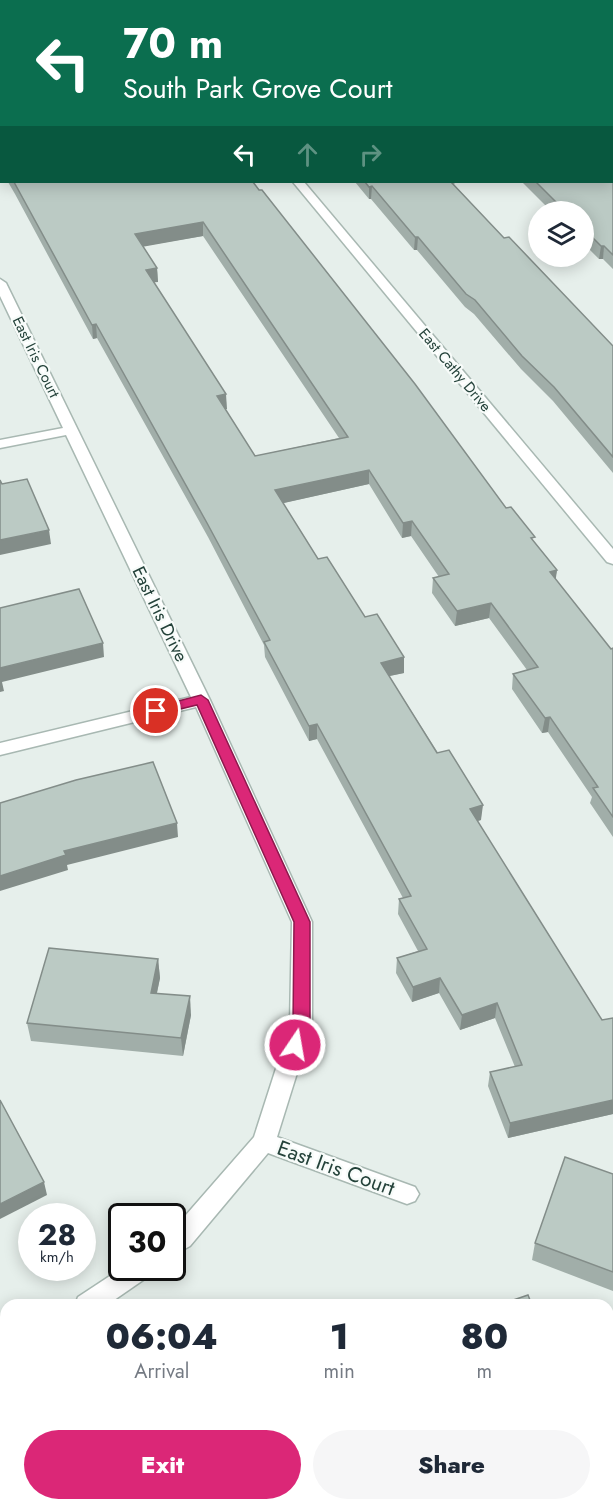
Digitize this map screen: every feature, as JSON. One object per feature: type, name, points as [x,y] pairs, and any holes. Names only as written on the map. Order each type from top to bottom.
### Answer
[{"type":"street","name":"East Cathy Drive","points":[[299,183],[613,559]]},
{"type":"street","name":"East Iris Court","points":[[0,283],[72,430]]},
{"type":"street","points":[[0,444],[72,430]]},
{"type":"street","name":"East Iris Drive","points":[[72,430],[201,700],[302,922],[302,1025],[264,1142]]},
{"type":"street","points":[[0,749],[201,700]]},
{"type":"street","name":"East Iris Court","points":[[264,1142],[408,1194]]},
{"type":"street","points":[[186,1233],[264,1142]]},
{"type":"street","points":[[96,1299],[122,1281]]},
{"type":"building","points":[[15,183],[254,183],[259,190],[262,190],[415,384],[506,508],[511,507],[535,537],[531,538],[557,570],[550,572],[611,649],[613,648],[613,817],[593,788],[598,787],[550,717],[545,718],[513,674],[538,667],[491,603],[457,611],[433,578],[449,574],[412,521],[403,523],[369,470],[275,490],[318,559],[327,557],[365,617],[377,614],[404,657],[381,663],[437,753],[449,750],[483,805],[470,809],[602,1020],[613,1018],[613,1100],[510,1123],[490,1072],[522,1065],[497,1003],[462,1015],[440,978],[413,987],[397,958],[427,949],[399,899],[411,896],[317,724],[309,726],[264,642],[270,640],[96,324],[92,325]],"holes":[[[203,222],[348,437],[255,456],[217,396],[226,394],[146,270],[157,268],[135,234]]]},
{"type":"building","points":[[366,183],[452,183],[504,238],[509,237],[528,257],[528,267],[538,267],[613,346],[613,457],[554,387],[522,356],[475,300],[466,294],[372,186],[369,187]]},
{"type":"building","points":[[537,183],[613,183],[613,255],[594,239],[594,201],[555,201]]},
{"type":"building","points":[[27,479],[49,530],[0,540],[0,480],[2,484]]},
{"type":"building","points":[[79,589],[103,643],[0,668],[0,608]]},
{"type":"building","points":[[153,762],[177,823],[64,851],[66,855],[0,876],[0,803],[76,780]]},
{"type":"building","points":[[49,948],[158,959],[151,993],[190,996],[181,1038],[27,1023]]},
{"type":"building","points":[[0,1100],[44,1182],[0,1204]]},
{"type":"building","points":[[565,1157],[613,1174],[613,1272],[535,1243]]},
{"type":"building","points":[[528,1295],[530,1299],[516,1299]]},
{"type":"route","points":[[156,711],[201,700],[302,922],[302,1025],[295,1045]]}]
